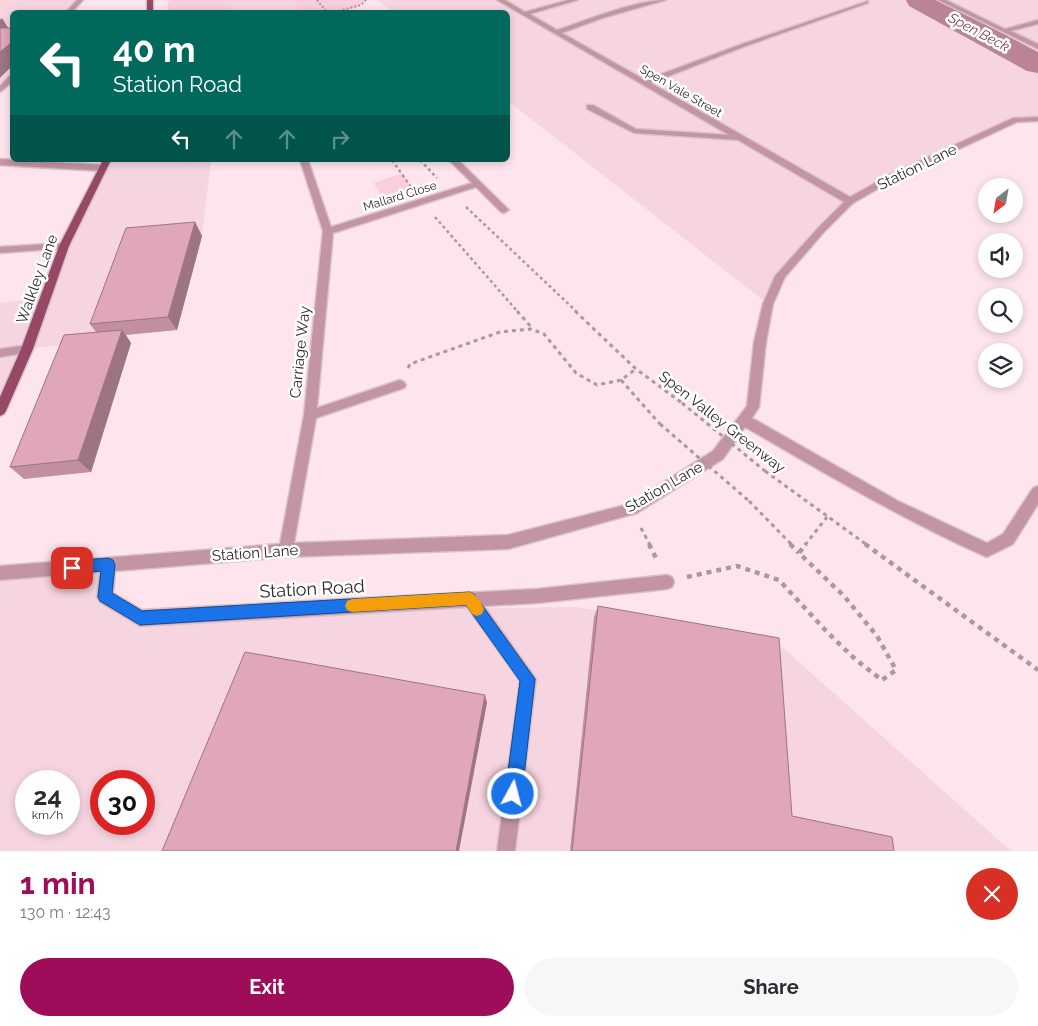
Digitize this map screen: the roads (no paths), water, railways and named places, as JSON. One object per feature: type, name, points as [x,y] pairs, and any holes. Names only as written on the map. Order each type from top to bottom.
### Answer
[{"type":"main road","name":"Walkley Lane","points":[[0,411],[27,349],[64,246],[105,164]]},
{"type":"street","points":[[71,10],[80,0]]},
{"type":"street","name":"Spen Vale Street","points":[[500,0],[850,201]]},
{"type":"street","points":[[524,14],[575,0]]},
{"type":"street","points":[[556,32],[663,0]]},
{"type":"street","points":[[941,0],[1038,47]]},
{"type":"street","points":[[645,83],[866,2]]},
{"type":"street","points":[[1004,31],[1038,22]]},
{"type":"street","points":[[0,90],[10,80]]},
{"type":"street","points":[[590,107],[634,131],[740,138]]},
{"type":"street","name":"Station Lane","points":[[108,565],[286,550],[508,542],[632,509],[718,456],[744,420],[752,407],[760,342],[768,304],[780,276],[850,201],[892,177],[1016,120],[1038,119]]},
{"type":"street","points":[[0,162],[105,164]]},
{"type":"street","name":"Carriage Way","points":[[286,550],[310,415],[328,231],[305,162]]},
{"type":"street","points":[[455,162],[504,210]]},
{"type":"street","name":"Mallard Close","points":[[328,231],[478,184]]},
{"type":"street","points":[[0,250],[64,246]]},
{"type":"street","points":[[0,353],[27,349]]},
{"type":"street","points":[[310,415],[400,385]]},
{"type":"street","points":[[744,420],[951,536],[987,550],[1008,539],[1038,492]]},
{"type":"street","points":[[0,573],[108,565]]},
{"type":"street","name":"Station Road","points":[[108,565],[105,597],[140,618],[537,596],[667,582]]},
{"type":"street","points":[[470,599],[528,679],[506,851]]},
{"type":"waterway","name":"Spen Beck","points":[[919,0],[1038,64]]}]
